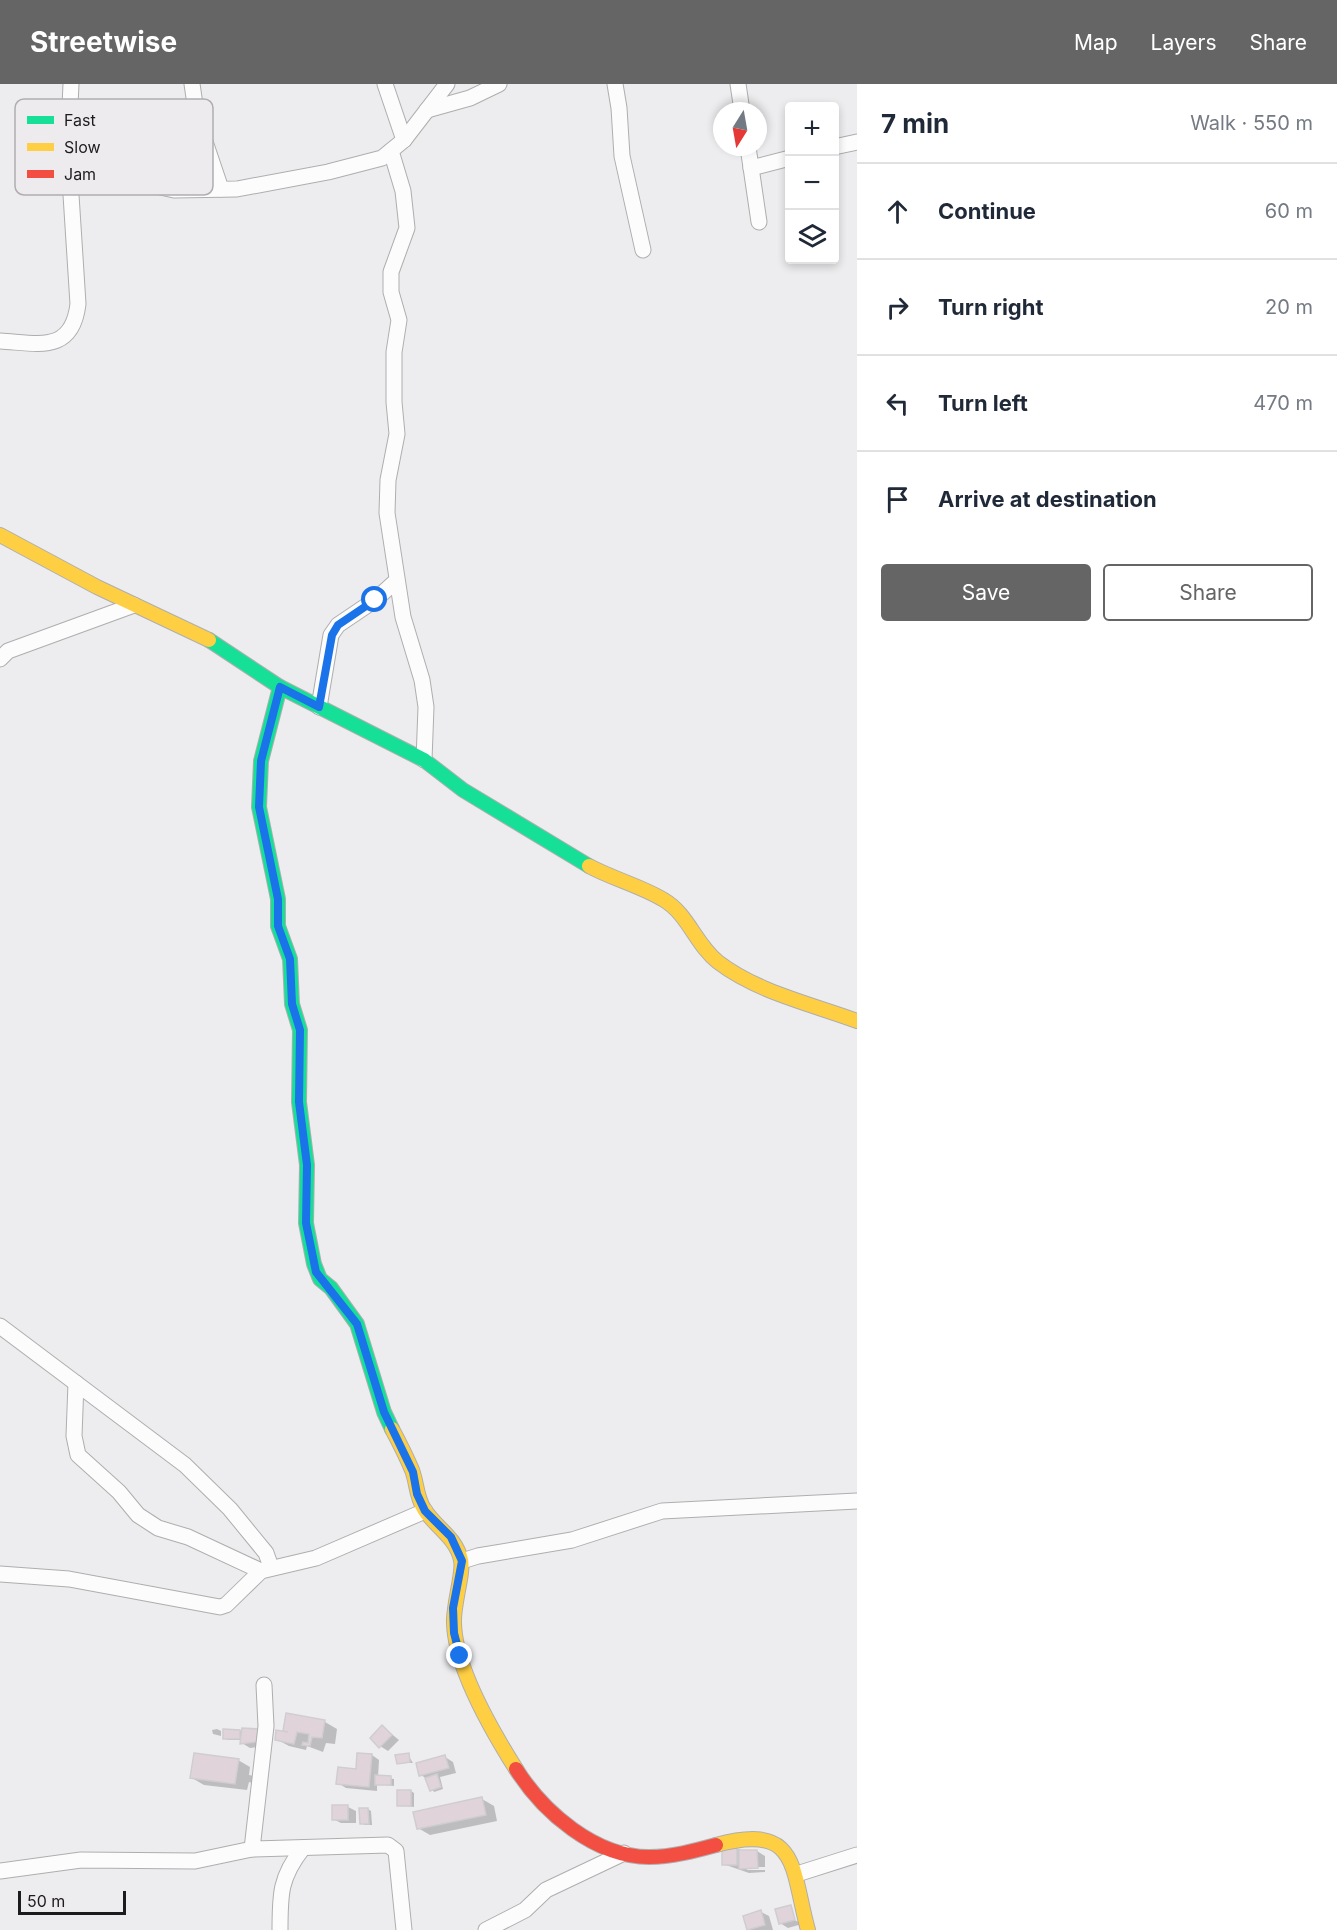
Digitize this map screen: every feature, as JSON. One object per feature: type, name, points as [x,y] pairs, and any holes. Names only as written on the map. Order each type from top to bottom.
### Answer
[{"type":"street","points":[[70,99],[71,84]]},
{"type":"street","points":[[192,84],[194,99]]},
{"type":"street","points":[[385,84],[404,140]]},
{"type":"street","points":[[213,189],[237,189],[328,172],[382,158],[404,140],[447,84]]},
{"type":"street","points":[[427,110],[470,98],[499,84]]},
{"type":"street","points":[[615,84],[622,156],[644,250]]},
{"type":"street","points":[[738,84],[741,102]]},
{"type":"street","points":[[839,146],[857,142]]},
{"type":"street","points":[[391,151],[403,191],[407,228],[392,272],[391,292],[399,320],[394,362],[397,434],[388,480],[387,513],[403,616],[422,680],[426,707],[424,760]]},
{"type":"street","points":[[749,156],[759,222]]},
{"type":"street","points":[[751,168],[785,159]]},
{"type":"street","points":[[213,165],[221,189]]},
{"type":"street","points":[[0,341],[48,345],[62,339],[76,320],[78,304],[71,195]]},
{"type":"street","points":[[0,535],[134,605],[213,642],[280,687],[424,760],[463,789],[513,818],[563,852],[614,880],[664,900],[680,913],[700,944],[729,968],[760,986],[857,1021]]},
{"type":"street","points":[[319,707],[332,635],[338,625],[375,600],[396,580]]},
{"type":"street","points":[[0,659],[8,651],[134,605]]},
{"type":"street","points":[[280,687],[261,761],[259,807],[278,899],[278,926],[290,959],[292,1004],[300,1030],[299,1102],[307,1165],[306,1223],[316,1272],[357,1324],[384,1412],[413,1472],[417,1494],[425,1511],[451,1537],[462,1561],[453,1608],[454,1633],[460,1656],[491,1730],[521,1778],[551,1810],[581,1836],[603,1847],[646,1857],[678,1855],[730,1840],[755,1838],[776,1843],[789,1856],[796,1874],[798,1894],[808,1930]]},
{"type":"street","points":[[0,1326],[185,1465],[230,1509],[266,1553],[266,1569]]},
{"type":"street","points":[[76,1383],[74,1436],[78,1455],[119,1492],[138,1515],[158,1528],[188,1537],[266,1569]]},
{"type":"street","points":[[462,1561],[478,1556],[572,1540],[662,1511],[857,1501]]},
{"type":"street","points":[[0,1574],[69,1579],[214,1607],[226,1605],[266,1569],[316,1558],[425,1511]]},
{"type":"street","points":[[252,1849],[266,1726],[264,1685]]},
{"type":"street","points":[[0,1871],[81,1860],[195,1861],[252,1849],[381,1843],[393,1847],[400,1875],[404,1930]]},
{"type":"street","points":[[280,1930],[282,1881],[289,1866],[303,1848]]},
{"type":"street","points":[[486,1930],[525,1910],[546,1890],[624,1853]]},
{"type":"street","points":[[796,1874],[857,1855]]},
{"type":"building","points":[[286,1713],[325,1720],[322,1738],[312,1737],[310,1746],[302,1745],[303,1742],[308,1743],[309,1734],[297,1732],[294,1744],[275,1740],[276,1730],[288,1732],[283,1731]]},
{"type":"building","points":[[382,1725],[392,1735],[379,1748],[370,1738]]},
{"type":"building","points":[[242,1728],[258,1729],[257,1742],[240,1744]]},
{"type":"building","points":[[223,1729],[240,1730],[240,1739],[223,1739]]},
{"type":"building","points":[[194,1753],[239,1759],[235,1784],[190,1778]]},
{"type":"building","points":[[357,1753],[372,1754],[369,1787],[336,1784],[338,1767],[356,1769]]},
{"type":"building","points":[[409,1753],[410,1762],[397,1764],[395,1755]]},
{"type":"building","points":[[445,1755],[449,1768],[419,1776],[416,1763]]},
{"type":"building","points":[[437,1774],[441,1787],[430,1791],[425,1778]]},
{"type":"building","points":[[375,1775],[391,1776],[391,1785],[375,1785]]},
{"type":"building","points":[[397,1790],[411,1790],[411,1806],[397,1806]]},
{"type":"building","points":[[482,1797],[486,1815],[417,1829],[413,1812]]},
{"type":"building","points":[[332,1805],[348,1805],[348,1820],[332,1820]]},
{"type":"building","points":[[359,1808],[368,1808],[369,1824],[360,1824]]},
{"type":"building","points":[[722,1846],[737,1846],[737,1865],[722,1865]]},
{"type":"building","points":[[739,1850],[757,1850],[758,1868],[739,1869]]},
{"type":"building","points":[[791,1905],[795,1920],[779,1924],[775,1909]]},
{"type":"building","points":[[761,1910],[765,1925],[747,1930],[743,1916]]},
{"type":"traffic: fast","points":[[209,640],[280,687],[424,760],[463,790],[589,866]]},
{"type":"traffic: fast","points":[[280,687],[261,761],[259,807],[278,899],[278,926],[290,959],[292,1004],[300,1030],[299,1102],[307,1165],[306,1223],[314,1264],[320,1279],[331,1288],[357,1324],[384,1412],[392,1429]]},
{"type":"traffic: slow","points":[[0,535],[97,587],[209,640]]},
{"type":"traffic: slow","points":[[589,866],[664,900],[686,921],[710,955],[733,972],[767,989],[857,1021]]},
{"type":"traffic: slow","points":[[392,1429],[412,1470],[419,1499],[424,1509],[455,1545],[461,1560],[454,1623],[456,1641],[476,1699],[516,1769]]},
{"type":"traffic: slow","points":[[716,1845],[743,1840],[763,1840],[778,1846],[787,1856],[794,1870],[808,1930]]},
{"type":"traffic: jam","points":[[516,1769],[527,1785],[556,1816],[572,1829],[609,1849],[629,1855],[658,1857],[716,1845]]},
{"type":"route","points":[[375,600],[338,625],[332,635],[328,646],[319,707],[280,687],[261,761],[258,786],[259,807],[278,899],[278,926],[290,959],[292,1004],[298,1017],[300,1030],[299,1102],[307,1165],[306,1223],[314,1264],[320,1279],[331,1288],[357,1324],[384,1412],[413,1472],[417,1494],[425,1511],[438,1521],[451,1537],[462,1561],[453,1608],[454,1633],[460,1656]]}]
